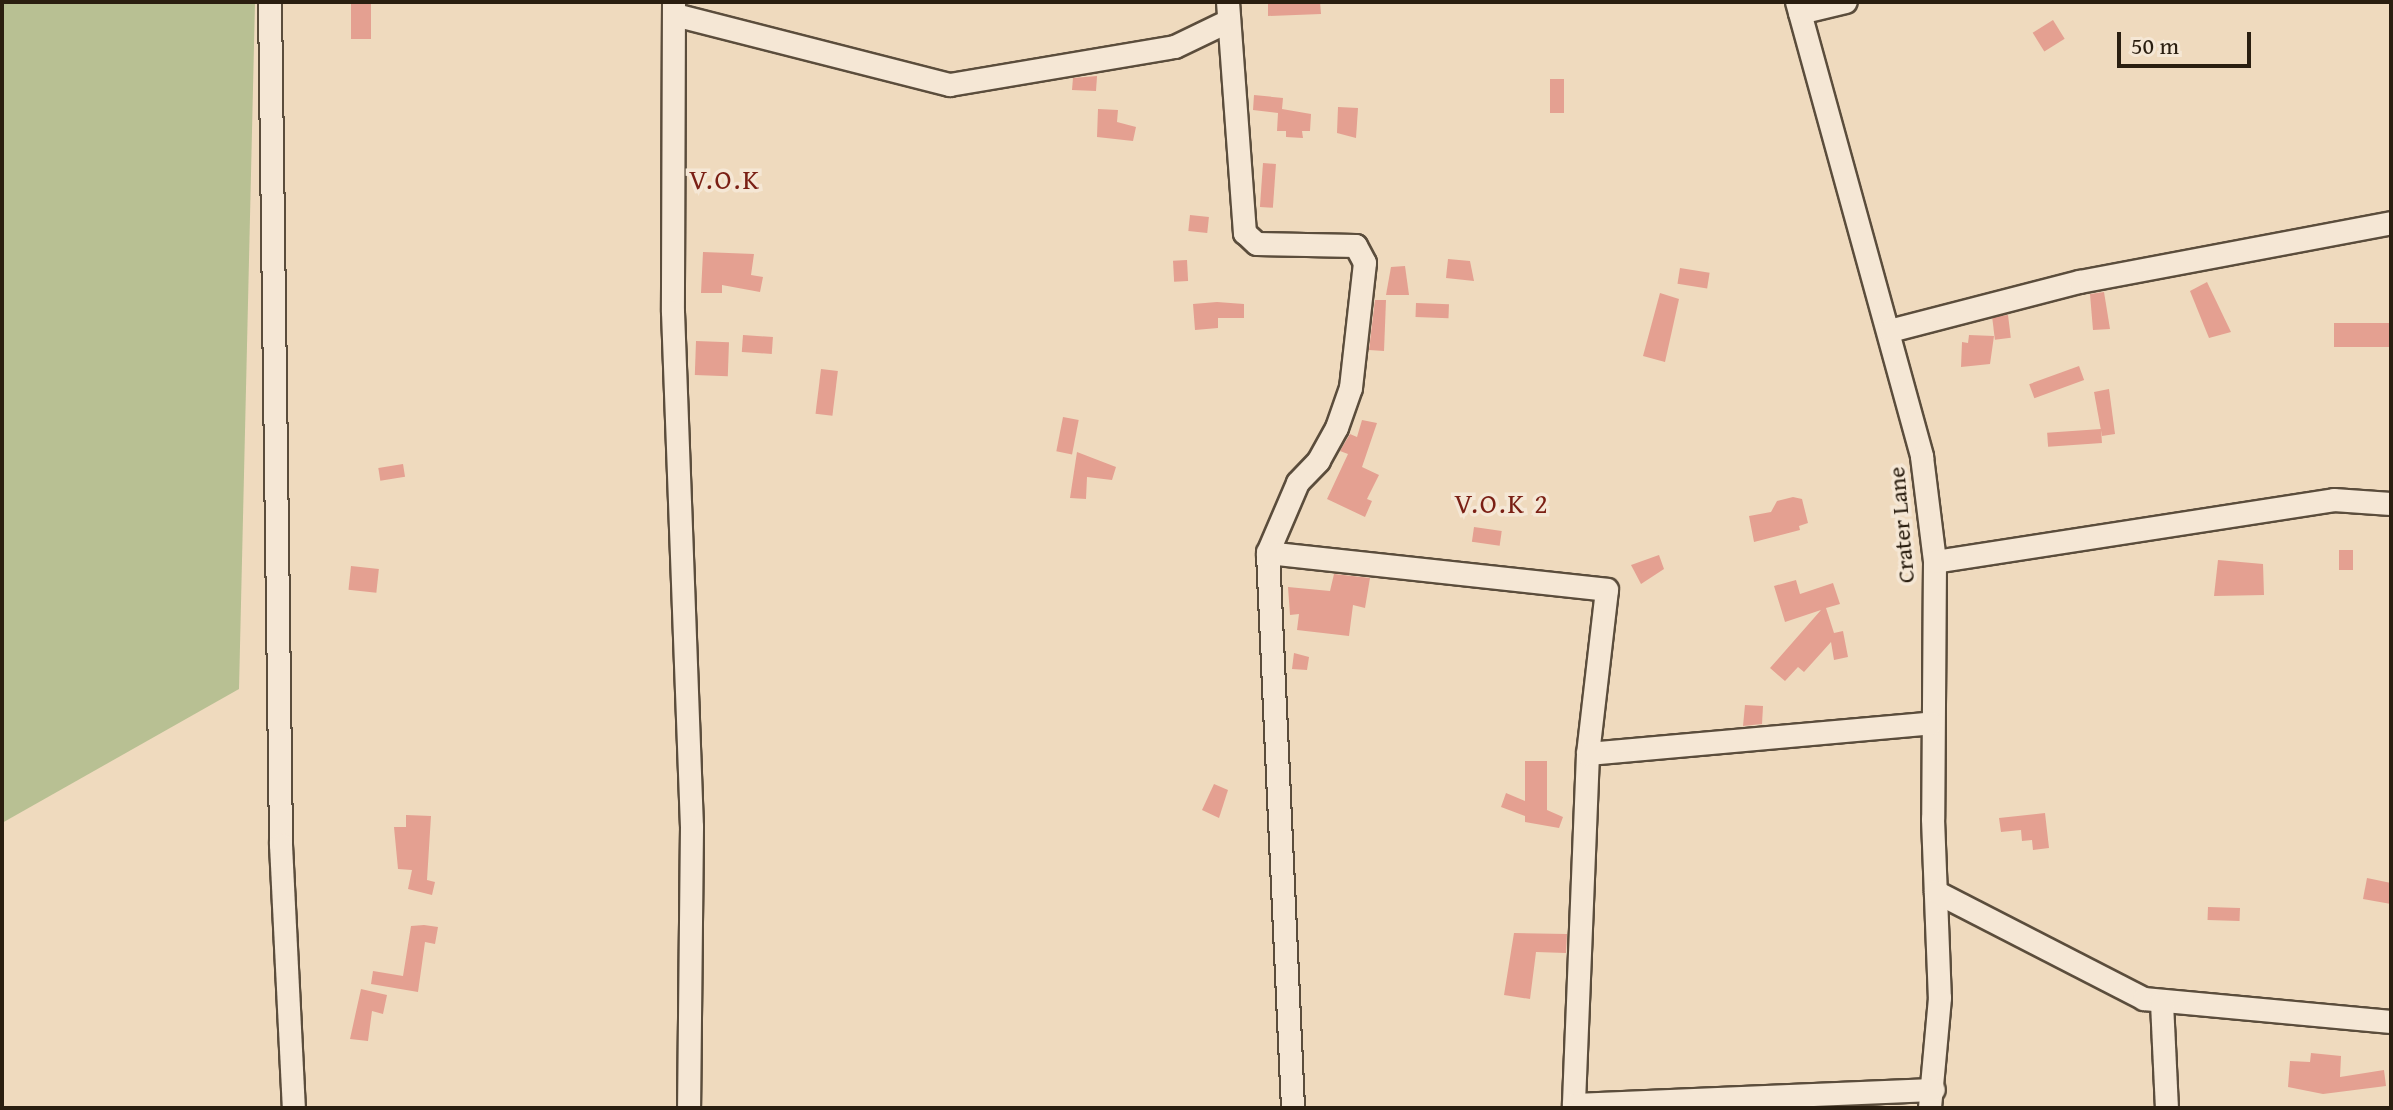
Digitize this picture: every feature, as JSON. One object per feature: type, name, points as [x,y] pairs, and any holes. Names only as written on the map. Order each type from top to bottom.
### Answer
[{"type":"street","points":[[270,2],[281,845],[294,1108]]},
{"type":"street","points":[[1799,8],[1846,2]]},
{"type":"street","points":[[689,1108],[692,827],[673,312],[674,8],[950,85],[1175,47],[1228,12],[1245,233],[1257,244],[1356,246],[1365,263],[1351,388],[1337,428],[1319,461],[1298,483],[1268,553],[1293,1108]]},
{"type":"street","name":"Crater Lane","points":[[1799,8],[1837,159],[1890,331],[1922,457],[1935,562],[1932,723],[1940,998],[1932,1099]]},
{"type":"street","points":[[1890,331],[2080,282],[2391,223]]},
{"type":"street","points":[[1935,562],[2334,500],[2391,504]]},
{"type":"street","points":[[1268,553],[1607,590],[1588,754],[1574,1107],[1932,1099]]},
{"type":"street","points":[[1588,754],[1932,723]]},
{"type":"street","points":[[1936,892],[2144,999],[2162,1003],[2231,1004],[2391,1022]]},
{"type":"street","points":[[2162,1003],[2167,1108]]},
{"type":"green space","points":[[2,2],[255,2],[239,689],[2,823]]},
{"type":"building","points":[[351,2],[371,2],[371,39],[351,39]]},
{"type":"building","points":[[1268,2],[1320,2],[1321,14],[1268,16]]},
{"type":"building","points":[[2053,20],[2065,39],[2044,51],[2033,33]]},
{"type":"building","points":[[1097,76],[1096,91],[1072,90],[1073,78]]},
{"type":"building","points":[[1550,79],[1564,79],[1564,113],[1550,113]]},
{"type":"building","points":[[1254,95],[1283,98],[1282,109],[1311,114],[1310,131],[1302,131],[1303,138],[1286,137],[1286,131],[1277,131],[1278,113],[1253,110]]},
{"type":"building","points":[[1338,107],[1358,108],[1356,138],[1337,133]]},
{"type":"building","points":[[1098,109],[1118,110],[1117,122],[1136,127],[1133,141],[1097,137]]},
{"type":"building","points":[[1263,163],[1276,164],[1273,208],[1260,207]]},
{"type":"building","points":[[1190,215],[1209,217],[1207,233],[1188,231]]},
{"type":"building","points":[[703,252],[754,254],[751,275],[763,277],[760,292],[722,285],[722,293],[701,293]]},
{"type":"building","points":[[1448,259],[1470,261],[1474,281],[1446,278]]},
{"type":"building","points":[[1187,260],[1188,281],[1174,282],[1173,261]]},
{"type":"building","points":[[1405,266],[1409,295],[1386,295],[1391,267]]},
{"type":"building","points":[[1680,268],[1710,273],[1707,288],[1677,284]]},
{"type":"building","points":[[2207,282],[2231,332],[2209,338],[2190,291]]},
{"type":"building","points":[[2104,292],[2110,329],[2093,330],[2090,294]]},
{"type":"building","points":[[1660,293],[1679,299],[1665,362],[1643,356]]},
{"type":"building","points":[[1375,300],[1386,300],[1384,351],[1369,350]]},
{"type":"building","points":[[1416,303],[1449,304],[1448,318],[1416,317]]},
{"type":"building","points":[[1193,304],[1244,304],[1244,318],[1218,318],[1218,328],[1195,330]]},
{"type":"building","points":[[2008,315],[2011,338],[1995,340],[1992,317]]},
{"type":"building","points":[[2334,323],[2391,323],[2391,347],[2334,347]]},
{"type":"building","points":[[743,335],[773,337],[772,354],[742,352]]},
{"type":"building","points":[[1969,335],[1994,336],[1990,364],[1961,367],[1962,342],[1968,343]]},
{"type":"building","points":[[696,341],[729,342],[728,376],[695,375]]},
{"type":"building","points":[[2079,366],[2084,380],[2034,398],[2029,384]]},
{"type":"building","points":[[821,369],[838,371],[832,416],[816,414]]},
{"type":"building","points":[[2109,389],[2115,434],[2102,436],[2094,392]]},
{"type":"building","points":[[1063,417],[1079,420],[1072,454],[1056,451]]},
{"type":"building","points":[[1362,420],[1377,423],[1362,467],[1379,475],[1367,499],[1372,501],[1365,517],[1327,499],[1348,454],[1340,451],[1350,434],[1357,437]]},
{"type":"building","points":[[2101,429],[2102,443],[2048,447],[2047,433]]},
{"type":"building","points":[[1077,452],[1116,467],[1112,480],[1087,477],[1086,499],[1070,498]]},
{"type":"building","points":[[403,464],[405,477],[380,481],[378,468]]},
{"type":"building","points":[[1793,497],[1802,499],[1808,523],[1799,526],[1800,530],[1754,542],[1749,516],[1771,512],[1777,501]]},
{"type":"building","points":[[1474,527],[1502,531],[1500,546],[1472,542]]},
{"type":"building","points":[[2339,550],[2353,550],[2353,570],[2339,570]]},
{"type":"building","points":[[1659,555],[1664,569],[1641,584],[1631,565]]},
{"type":"building","points":[[2218,560],[2263,564],[2264,595],[2214,596]]},
{"type":"building","points":[[351,566],[379,569],[376,593],[348,590]]},
{"type":"building","points":[[1334,574],[1370,578],[1365,608],[1353,605],[1349,636],[1297,630],[1299,614],[1290,615],[1288,587],[1330,591]]},
{"type":"building","points":[[1796,580],[1800,594],[1833,583],[1840,604],[1826,608],[1834,633],[1843,631],[1848,657],[1834,660],[1831,642],[1804,672],[1798,667],[1785,681],[1770,668],[1821,610],[1785,622],[1774,586]]},
{"type":"building","points":[[1294,653],[1309,657],[1307,670],[1292,669]]},
{"type":"building","points":[[1745,705],[1763,706],[1762,724],[1743,726]]},
{"type":"building","points":[[1525,761],[1547,761],[1547,810],[1563,817],[1559,828],[1525,822],[1525,816],[1501,807],[1506,793],[1525,801]]},
{"type":"building","points":[[1214,784],[1228,790],[1219,818],[1202,810]]},
{"type":"building","points":[[2045,813],[2049,848],[2033,850],[2032,840],[2022,841],[2021,830],[2001,832],[1999,818]]},
{"type":"building","points":[[406,815],[431,816],[427,880],[435,882],[432,895],[408,889],[412,870],[398,869],[394,827],[406,827]]},
{"type":"building","points":[[2367,878],[2391,883],[2391,904],[2363,899]]},
{"type":"building","points":[[2208,907],[2240,908],[2240,921],[2208,920]]},
{"type":"building","points":[[411,926],[438,927],[435,944],[425,942],[418,992],[371,984],[373,971],[403,976]]},
{"type":"building","points":[[1514,933],[1567,934],[1566,953],[1536,952],[1530,999],[1504,995]]},
{"type":"building","points":[[361,989],[387,995],[383,1014],[372,1011],[368,1041],[350,1039]]},
{"type":"building","points":[[2311,1053],[2341,1056],[2340,1077],[2384,1070],[2386,1086],[2323,1094],[2288,1087],[2290,1061],[2310,1062]]},
{"type":"district","name":"V.O.K","points":[[725,179]]},
{"type":"district","name":"V.O.K 2","points":[[1502,503]]}]
